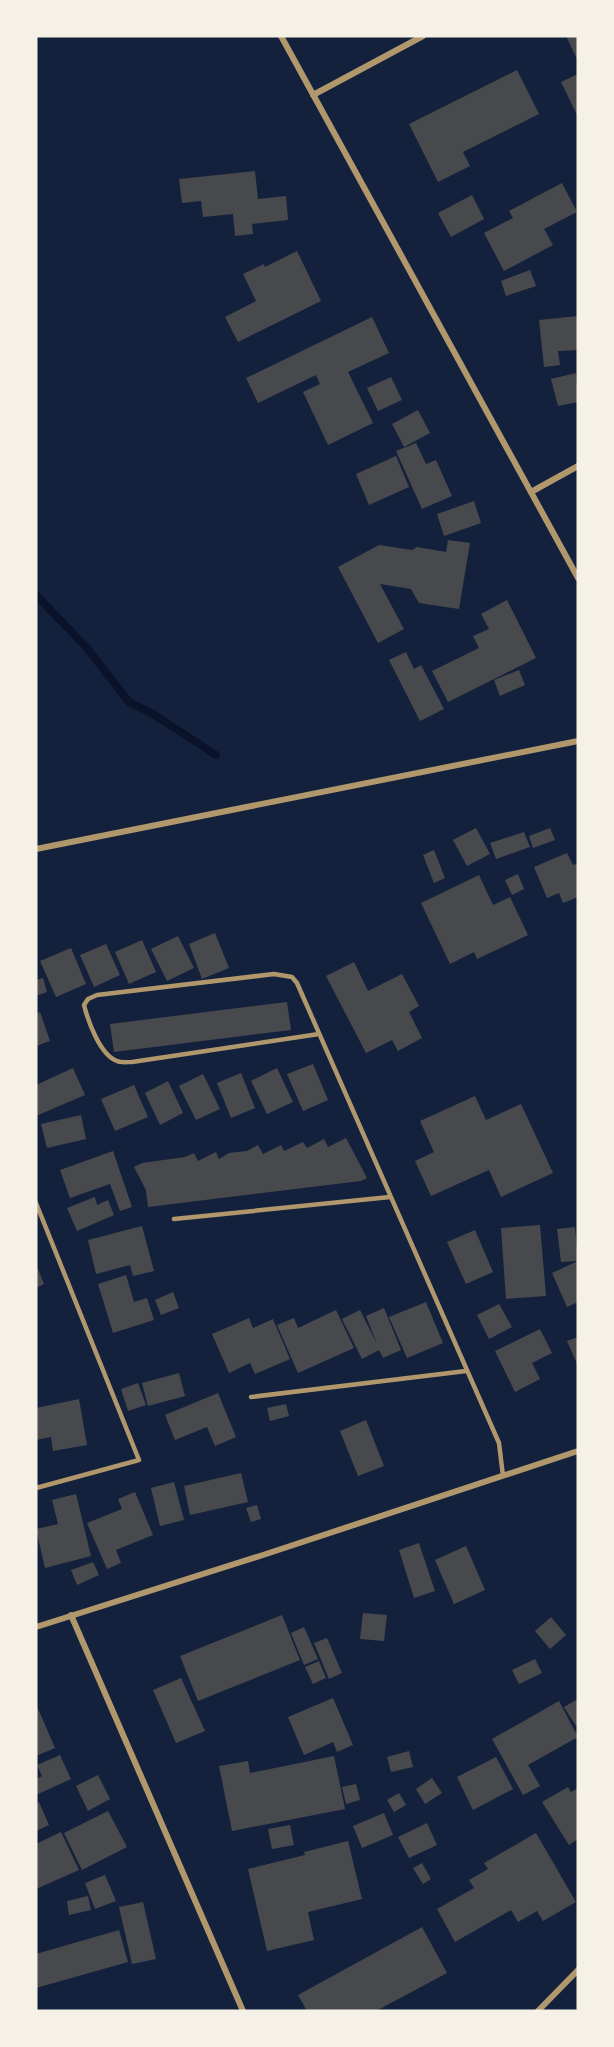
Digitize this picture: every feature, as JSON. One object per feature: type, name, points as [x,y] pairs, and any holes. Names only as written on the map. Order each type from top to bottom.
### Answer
[{"type":"street","points":[[281,36],[578,578]]},
{"type":"street","points":[[313,95],[423,36]]},
{"type":"street","points":[[531,492],[578,466]]},
{"type":"street","points":[[36,849],[578,741]]},
{"type":"street","points":[[36,1627],[578,1451]]},
{"type":"street","points":[[71,1615],[243,2011]]},
{"type":"street","points":[[538,2011],[578,1970]]},
{"type":"lane","points":[[319,1034],[132,1062],[118,1061],[107,1055],[97,1039],[84,1005],[88,999],[97,995],[274,974],[292,976],[297,983],[498,1443],[503,1476]]},
{"type":"lane","points":[[174,1219],[390,1197]]},
{"type":"lane","points":[[36,1203],[139,1460],[36,1488]]},
{"type":"lane","points":[[250,1397],[466,1371]]},
{"type":"building","points":[[566,36],[578,36],[578,61]]},
{"type":"building","points":[[517,70],[539,114],[463,152],[470,166],[438,182],[409,124]]},
{"type":"building","points":[[578,74],[578,117],[561,82]]},
{"type":"building","points":[[255,171],[258,199],[286,196],[288,220],[252,224],[253,234],[235,236],[233,214],[203,217],[201,201],[182,203],[179,179]]},
{"type":"building","points":[[562,183],[577,212],[544,229],[553,245],[504,271],[484,233],[513,218],[509,211]]},
{"type":"building","points":[[472,195],[484,219],[451,237],[438,213]]},
{"type":"building","points":[[297,251],[321,301],[238,342],[225,317],[256,301],[243,274],[264,264],[265,267]]},
{"type":"building","points":[[530,270],[536,286],[506,296],[501,281]]},
{"type":"building","points":[[578,316],[578,350],[558,351],[560,365],[544,367],[539,320]]},
{"type":"building","points":[[372,317],[389,353],[348,372],[373,423],[328,445],[303,392],[320,384],[316,375],[258,403],[246,378]]},
{"type":"building","points":[[576,373],[578,402],[558,406],[551,379]]},
{"type":"building","points":[[391,377],[402,400],[378,411],[367,388]]},
{"type":"building","points":[[418,410],[430,433],[404,447],[392,424]]},
{"type":"building","points":[[416,443],[426,464],[436,460],[452,496],[422,509],[396,451]]},
{"type":"building","points":[[396,456],[409,487],[369,505],[356,474]]},
{"type":"building","points":[[474,501],[481,523],[444,536],[437,514]]},
{"type":"building","points":[[448,540],[470,543],[459,609],[419,603],[411,589],[380,584],[404,629],[378,643],[338,567],[379,545],[412,550],[417,547],[446,552]]},
{"type":"building","points":[[507,600],[536,658],[448,702],[432,671],[479,648],[473,636],[489,629],[481,614]]},
{"type":"building","points":[[406,652],[414,669],[421,665],[444,709],[420,721],[389,660]]},
{"type":"building","points":[[519,670],[525,685],[500,696],[494,680]]},
{"type":"building","points":[[476,828],[490,854],[467,866],[453,840]]},
{"type":"building","points":[[550,828],[555,840],[533,848],[529,836]]},
{"type":"building","points":[[524,832],[530,847],[496,859],[490,843]]},
{"type":"building","points":[[434,850],[445,878],[434,883],[423,855]]},
{"type":"building","points":[[567,853],[573,865],[578,863],[578,897],[563,903],[559,893],[547,898],[534,867]]},
{"type":"building","points":[[518,874],[524,889],[512,895],[505,880]]},
{"type":"building","points":[[479,875],[493,905],[510,897],[528,935],[477,959],[474,952],[450,964],[421,903]]},
{"type":"building","points":[[215,933],[229,968],[202,979],[189,944]]},
{"type":"building","points":[[178,936],[194,968],[167,981],[151,949]]},
{"type":"building","points":[[142,940],[156,972],[129,984],[115,952]]},
{"type":"building","points":[[106,944],[120,975],[94,987],[80,955]]},
{"type":"building","points":[[71,948],[86,984],[56,997],[40,961]]},
{"type":"building","points":[[354,962],[368,991],[402,974],[419,1006],[409,1012],[422,1038],[398,1051],[392,1040],[366,1053],[326,976]]},
{"type":"building","points":[[43,978],[47,992],[36,996],[36,980]]},
{"type":"building","points":[[287,1002],[291,1030],[114,1052],[110,1024]]},
{"type":"building","points":[[40,1012],[50,1041],[36,1046],[36,1014]]},
{"type":"building","points":[[313,1064],[328,1100],[303,1111],[287,1074]]},
{"type":"building","points":[[73,1068],[85,1095],[36,1116],[36,1085]]},
{"type":"building","points":[[277,1068],[293,1102],[267,1114],[251,1081]]},
{"type":"building","points":[[241,1073],[255,1108],[231,1118],[217,1083]]},
{"type":"building","points":[[203,1074],[220,1109],[196,1120],[179,1086]]},
{"type":"building","points":[[168,1081],[183,1113],[160,1125],[145,1093]]},
{"type":"building","points":[[134,1085],[148,1117],[115,1131],[101,1099]]},
{"type":"building","points":[[475,1096],[486,1120],[521,1104],[553,1173],[501,1197],[489,1170],[431,1196],[415,1161],[434,1152],[420,1121]]},
{"type":"building","points":[[81,1115],[86,1139],[47,1148],[41,1124]]},
{"type":"building","points":[[346,1138],[367,1178],[361,1181],[148,1207],[146,1190],[134,1167],[142,1163],[185,1157],[194,1153],[198,1161],[216,1152],[219,1159],[229,1153],[247,1151],[258,1145],[263,1154],[281,1145],[284,1151],[303,1142],[307,1148],[324,1139],[328,1147]]},
{"type":"building","points":[[113,1151],[132,1207],[120,1211],[110,1184],[70,1198],[60,1170]]},
{"type":"building","points":[[95,1197],[97,1205],[108,1200],[114,1215],[77,1231],[67,1208]]},
{"type":"building","points":[[540,1225],[546,1296],[506,1299],[501,1228]]},
{"type":"building","points":[[142,1226],[154,1271],[133,1276],[130,1265],[96,1274],[88,1240]]},
{"type":"building","points":[[575,1227],[578,1261],[561,1262],[557,1229]]},
{"type":"building","points":[[475,1230],[493,1272],[466,1284],[447,1242]]},
{"type":"building","points":[[578,1261],[578,1302],[567,1307],[552,1273]]},
{"type":"building","points":[[36,1264],[44,1284],[36,1288]]},
{"type":"building","points":[[126,1275],[134,1302],[147,1298],[154,1320],[113,1333],[98,1284]]},
{"type":"building","points":[[173,1292],[179,1308],[161,1315],[155,1300]]},
{"type":"building","points":[[426,1302],[443,1343],[407,1358],[389,1317]]},
{"type":"building","points":[[499,1304],[512,1327],[489,1339],[477,1315]]},
{"type":"building","points":[[384,1308],[401,1350],[383,1358],[379,1350],[362,1359],[342,1319],[360,1310],[377,1344],[366,1316]]},
{"type":"building","points":[[336,1310],[354,1348],[298,1373],[277,1325],[294,1318],[298,1328]]},
{"type":"building","points":[[249,1318],[253,1328],[273,1319],[290,1359],[255,1374],[250,1363],[229,1373],[212,1334]]},
{"type":"building","points":[[540,1329],[552,1353],[532,1363],[540,1379],[515,1392],[495,1351]]},
{"type":"building","points":[[578,1337],[578,1366],[567,1341]]},
{"type":"building","points":[[179,1373],[185,1396],[148,1406],[142,1383]]},
{"type":"building","points":[[138,1383],[146,1405],[128,1411],[121,1389]]},
{"type":"building","points":[[218,1393],[236,1437],[215,1446],[207,1427],[175,1440],[165,1415]]},
{"type":"building","points":[[79,1399],[87,1445],[53,1451],[51,1437],[36,1440],[36,1408]]},
{"type":"building","points":[[286,1404],[289,1416],[270,1421],[267,1408]]},
{"type":"building","points":[[366,1420],[384,1466],[358,1476],[340,1431]]},
{"type":"building","points":[[241,1473],[248,1502],[190,1515],[184,1486]]},
{"type":"building","points":[[174,1482],[184,1520],[160,1526],[151,1488]]},
{"type":"building","points":[[135,1492],[153,1535],[116,1550],[121,1563],[107,1569],[87,1523],[122,1509],[118,1499]]},
{"type":"building","points":[[76,1494],[91,1556],[45,1568],[36,1529],[58,1524],[52,1500]]},
{"type":"building","points":[[257,1505],[261,1519],[251,1522],[246,1508]]},
{"type":"building","points":[[419,1543],[435,1591],[414,1598],[399,1550]]},
{"type":"building","points":[[466,1546],[485,1590],[454,1604],[435,1560]]},
{"type":"building","points":[[93,1562],[99,1575],[77,1585],[71,1570]]},
{"type":"building","points":[[363,1613],[387,1615],[384,1641],[360,1639]]},
{"type":"building","points":[[282,1615],[300,1660],[198,1701],[180,1656]]},
{"type":"building","points":[[551,1617],[566,1635],[550,1649],[535,1631]]},
{"type":"building","points":[[304,1627],[318,1659],[304,1665],[291,1633]]},
{"type":"building","points":[[327,1638],[342,1673],[329,1679],[314,1643]]},
{"type":"building","points":[[535,1659],[542,1673],[519,1684],[512,1670]]},
{"type":"building","points":[[319,1661],[326,1678],[313,1684],[305,1667]]},
{"type":"building","points":[[181,1678],[205,1731],[176,1743],[153,1690]]},
{"type":"building","points":[[333,1698],[353,1745],[337,1752],[333,1742],[304,1755],[288,1717]]},
{"type":"building","points":[[578,1699],[578,1725],[576,1726],[564,1707]]},
{"type":"building","points":[[559,1701],[578,1737],[528,1765],[540,1786],[523,1795],[492,1739]]},
{"type":"building","points":[[36,1704],[55,1748],[36,1756]]},
{"type":"building","points":[[409,1751],[413,1767],[391,1772],[387,1757]]},
{"type":"building","points":[[60,1755],[71,1779],[36,1795],[36,1779],[42,1776],[37,1765]]},
{"type":"building","points":[[334,1756],[345,1809],[232,1831],[219,1766],[248,1761],[250,1773]]},
{"type":"building","points":[[496,1757],[513,1789],[473,1810],[457,1777]]},
{"type":"building","points":[[98,1775],[110,1799],[88,1811],[76,1786]]},
{"type":"building","points":[[432,1778],[442,1793],[425,1804],[416,1789]]},
{"type":"building","points":[[356,1784],[360,1800],[346,1804],[342,1787]]},
{"type":"building","points":[[568,1787],[571,1792],[578,1788],[578,1839],[569,1845],[542,1802]]},
{"type":"building","points":[[399,1793],[406,1805],[394,1812],[387,1800]]},
{"type":"building","points":[[39,1802],[49,1825],[36,1831],[36,1803]]},
{"type":"building","points":[[108,1811],[127,1847],[82,1870],[64,1833]]},
{"type":"building","points":[[384,1813],[393,1835],[362,1848],[353,1826]]},
{"type":"building","points":[[427,1823],[437,1845],[409,1858],[398,1837]]},
{"type":"building","points":[[290,1825],[294,1845],[272,1849],[268,1829]]},
{"type":"building","points":[[61,1832],[79,1870],[36,1889],[36,1844]]},
{"type":"building","points":[[536,1833],[576,1902],[543,1921],[537,1911],[518,1922],[511,1910],[455,1942],[437,1909],[474,1888],[469,1880],[488,1869],[484,1863]]},
{"type":"building","points":[[348,1841],[362,1899],[308,1912],[314,1940],[267,1951],[248,1869],[305,1855],[304,1852]]},
{"type":"building","points":[[422,1863],[431,1879],[423,1884],[413,1868]]},
{"type":"building","points":[[105,1875],[116,1901],[95,1909],[85,1883]]},
{"type":"building","points":[[88,1896],[91,1910],[69,1915],[67,1901]]},
{"type":"building","points":[[143,1902],[156,1959],[132,1964],[119,1907]]},
{"type":"building","points":[[422,1927],[447,1973],[376,2011],[307,2011],[298,1995]]},
{"type":"building","points":[[119,1930],[128,1962],[36,1988],[36,1954]]},
{"type":"waterway","points":[[36,595],[87,648],[129,702],[153,714],[216,755]]}]
